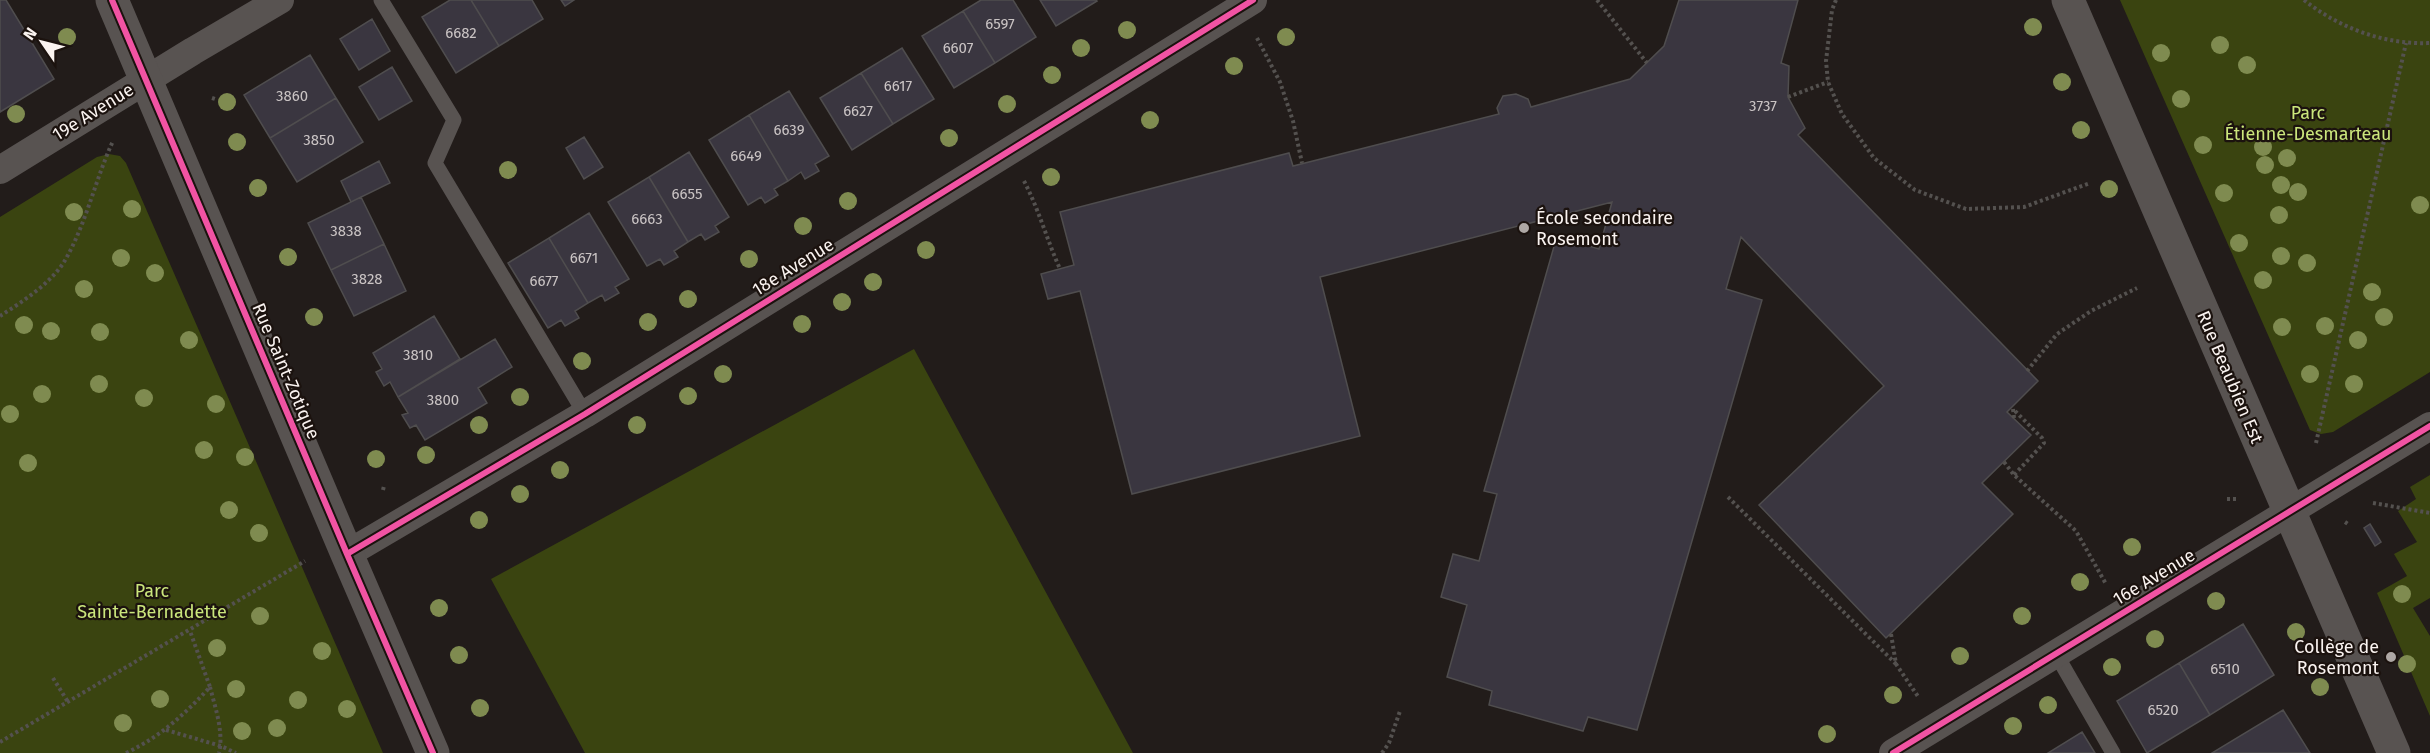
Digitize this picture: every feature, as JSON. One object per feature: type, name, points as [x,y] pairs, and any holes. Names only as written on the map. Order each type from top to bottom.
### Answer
[{"type":"street","name":"Rue Saint-Zotique","points":[[112,0],[346,554],[433,753]]},
{"type":"street","name":"19e Avenue","points":[[0,170],[280,0]]},
{"type":"street","name":"18e Avenue","points":[[346,554],[585,414],[1253,0]]},
{"type":"street","name":"Rue Beaubien Est","points":[[2068,0],[2394,753]]},
{"type":"street","name":"16e Avenue","points":[[1893,753],[2430,426]]},
{"type":"lane","points":[[381,0],[454,120],[435,163],[585,414]]},
{"type":"lane","points":[[2055,654],[2113,753]]},
{"type":"path","points":[[1597,0],[1647,63]]},
{"type":"path","points":[[1836,0],[1832,10],[1826,61],[1828,82],[1842,114],[1874,158],[1915,190],[1966,209],[2024,207],[2090,183]]},
{"type":"path","points":[[2304,0],[2339,23],[2406,43],[2429,43]]},
{"type":"path","points":[[1256,35],[1280,82],[1293,121],[1302,163]]},
{"type":"path","points":[[2316,443],[2406,43]]},
{"type":"path","points":[[1788,97],[1828,82]]},
{"type":"path","points":[[0,316],[44,284],[63,264],[77,235],[112,143]]},
{"type":"path","points":[[1022,178],[1040,212],[1046,237],[1060,269]]},
{"type":"path","points":[[2027,370],[2057,334],[2091,311],[2137,288]]},
{"type":"path","points":[[2014,418],[2013,409],[2044,442],[2014,475]]},
{"type":"path","points":[[2004,462],[2014,475],[2076,531],[2107,585]]},
{"type":"path","points":[[1728,496],[1896,664],[1920,699]]},
{"type":"path","points":[[2227,499],[2237,499]]},
{"type":"path","points":[[2373,503],[2430,513]]},
{"type":"path","points":[[0,742],[305,561]]},
{"type":"path","points":[[189,630],[210,687],[221,746],[219,753]]},
{"type":"path","points":[[1891,634],[1896,664]]},
{"type":"path","points":[[53,678],[68,702]]},
{"type":"path","points":[[129,752],[166,730],[188,712],[210,687]]},
{"type":"path","points":[[1382,753],[1389,744],[1400,711]]},
{"type":"path","points":[[166,730],[221,746],[236,753]]},
{"type":"green space","name":"Parc Étienne-Desmarteau","points":[[2120,0],[2430,0],[2430,372],[2333,432],[2321,434],[2310,430]]},
{"type":"green space","name":"Parc Sainte-Bernadette","points":[[109,154],[120,156],[126,163],[383,753],[0,753],[0,217],[97,157]]},
{"type":"green space","points":[[914,349],[1133,753],[585,753],[491,579]]},
{"type":"green space","points":[[2430,475],[2430,598],[2413,608],[2430,636],[2430,716],[2377,593],[2407,576],[2394,554],[2417,542],[2398,511],[2416,499],[2410,487]]},
{"type":"building","points":[[0,0],[6,0],[54,79],[0,112]]},
{"type":"building","points":[[450,0],[471,0],[499,46],[456,73],[422,17]]},
{"type":"building","points":[[471,0],[532,0],[543,19],[499,46]]},
{"type":"building","points":[[561,0],[574,0],[565,6]]},
{"type":"building","points":[[981,0],[1013,0],[1036,37],[995,63],[963,11]]},
{"type":"building","points":[[1040,0],[1096,0],[1097,1],[1056,26]]},
{"type":"building","points":[[1679,0],[1798,0],[1781,63],[1789,66],[1788,97],[1805,128],[1798,135],[2038,381],[2007,412],[2031,435],[1982,483],[2013,514],[1886,638],[1759,505],[1884,386],[1741,237],[1726,289],[1762,300],[1637,730],[1588,717],[1583,731],[1489,705],[1492,691],[1447,677],[1467,605],[1441,597],[1453,554],[1479,561],[1497,494],[1484,491],[1557,236],[1599,249],[1612,202],[1320,277],[1360,436],[1132,494],[1080,291],[1048,299],[1041,274],[1074,265],[1060,212],[1289,153],[1293,166],[1499,114],[1497,108],[1503,96],[1516,94],[1528,99],[1531,107],[1630,79],[1664,46]]},
{"type":"building","points":[[963,11],[995,63],[954,88],[922,36]]},
{"type":"building","points":[[372,19],[390,51],[359,70],[340,39]]},
{"type":"building","points":[[902,48],[934,99],[893,124],[861,73]]},
{"type":"building","points":[[310,55],[336,98],[270,138],[244,95]]},
{"type":"building","points":[[392,67],[412,101],[379,120],[359,87]]},
{"type":"building","points":[[861,73],[893,124],[852,150],[820,98]]},
{"type":"building","points":[[789,91],[829,156],[815,164],[819,171],[805,179],[801,172],[788,181],[749,115]]},
{"type":"building","points":[[336,98],[363,142],[297,182],[270,138]]},
{"type":"building","points":[[749,115],[788,181],[774,189],[778,195],[765,203],[761,197],[748,205],[709,140]]},
{"type":"building","points":[[584,137],[603,167],[584,179],[566,148]]},
{"type":"building","points":[[689,152],[729,217],[715,226],[719,232],[705,240],[701,234],[688,242],[649,177]]},
{"type":"building","points":[[379,161],[390,183],[351,202],[341,181]]},
{"type":"building","points":[[649,177],[688,242],[674,251],[678,257],[664,265],[660,259],[647,266],[608,202]]},
{"type":"building","points":[[361,197],[384,244],[331,270],[308,223]]},
{"type":"building","points":[[589,213],[629,279],[615,287],[619,293],[605,301],[602,295],[588,303],[549,238]]},
{"type":"building","points":[[549,238],[588,303],[575,311],[579,318],[565,326],[561,320],[548,328],[508,263]]},
{"type":"building","points":[[384,244],[406,291],[354,316],[331,270]]},
{"type":"building","points":[[434,316],[460,359],[398,397],[390,382],[384,386],[376,372],[382,369],[373,353]]},
{"type":"building","points":[[495,339],[512,367],[478,388],[487,403],[425,440],[416,425],[410,428],[402,415],[408,413],[398,397]]},
{"type":"building","points":[[2370,524],[2381,542],[2375,546],[2364,528]]},
{"type":"building","points":[[2243,624],[2274,675],[2210,715],[2179,663]]},
{"type":"building","points":[[2179,663],[2210,715],[2147,753],[2117,701]]},
{"type":"building","points":[[2283,710],[2310,753],[2212,753]]},
{"type":"building","points":[[2082,732],[2095,753],[2048,753]]},
{"type":"cycle path","points":[[112,0],[433,753]]},
{"type":"cycle path","points":[[347,554],[585,414],[1253,0]]},
{"type":"cycle path","points":[[1893,753],[2430,426]]},
{"type":"place","name":"École secondaire Rosemont","points":[[1524,228]]},
{"type":"place","name":"Collège de Rosemont","points":[[2391,657]]}]
